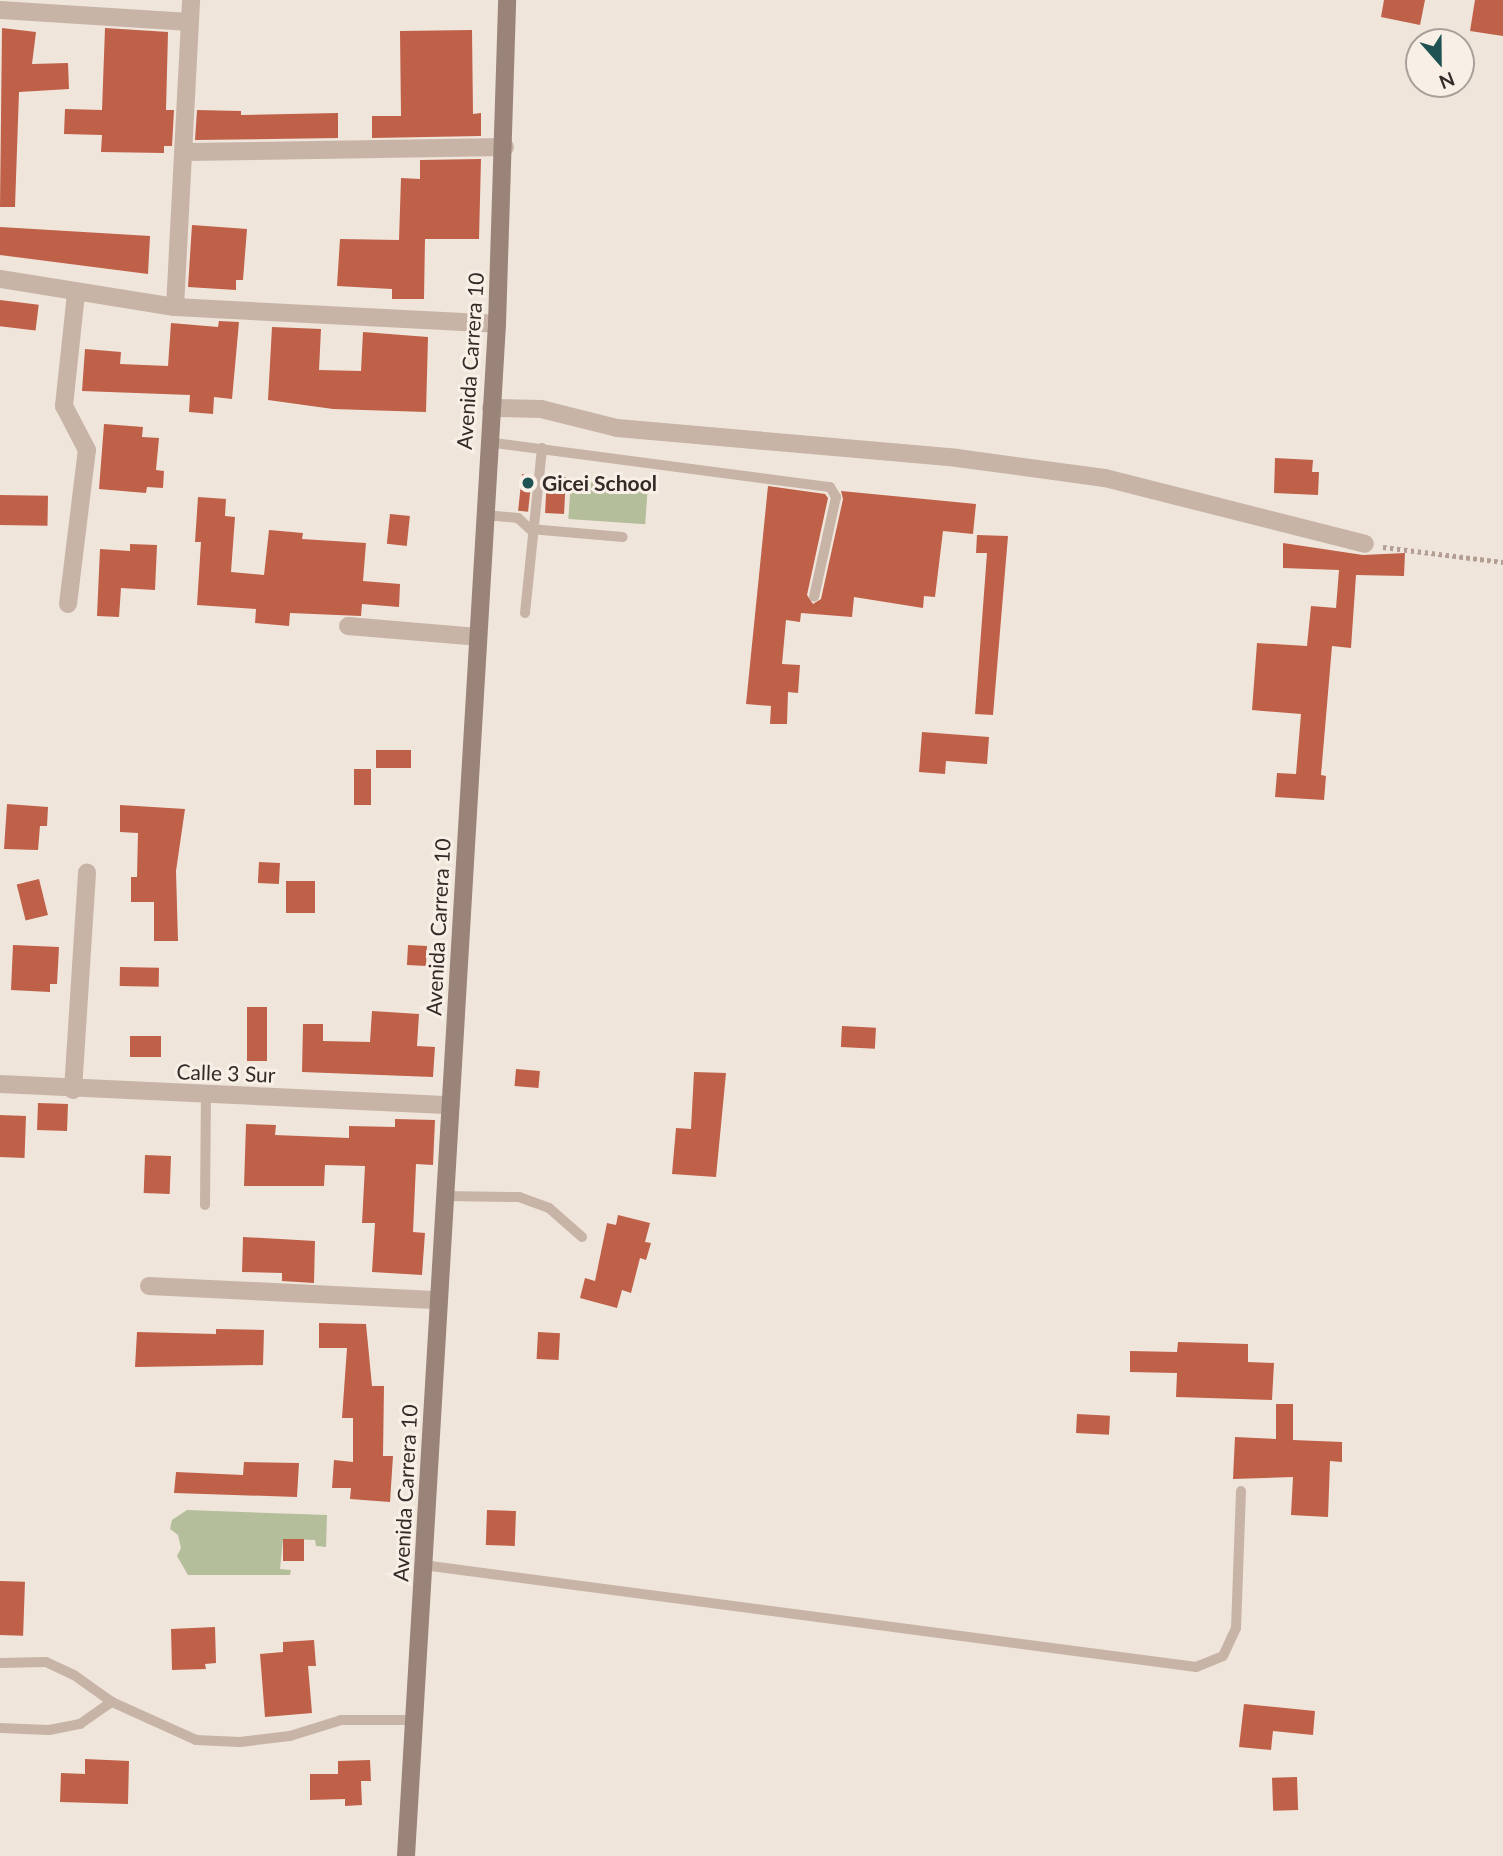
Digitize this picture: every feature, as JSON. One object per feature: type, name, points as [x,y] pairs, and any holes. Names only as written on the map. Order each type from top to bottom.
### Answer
[{"type":"street","points":[[175,307],[186,152],[191,0]]},
{"type":"street","name":"Avenida Carrera 10","points":[[406,1856],[478,637],[487,442],[497,324],[505,147],[507,0]]},
{"type":"street","points":[[0,10],[190,22]]},
{"type":"street","points":[[186,152],[505,147]]},
{"type":"street","points":[[0,279],[175,307],[497,324]]},
{"type":"street","points":[[68,604],[87,450],[64,406],[76,293]]},
{"type":"street","points":[[491,408],[541,409],[617,428],[957,458],[1105,478],[1365,544]]},
{"type":"street","points":[[348,626],[478,637]]},
{"type":"street","points":[[73,1090],[87,872]]},
{"type":"street","name":"Calle 3 Sur","points":[[0,1084],[73,1090],[451,1105]]},
{"type":"street","points":[[149,1286],[439,1300]]},
{"type":"lane","points":[[487,442],[830,487],[836,497],[814,597]]},
{"type":"lane","points":[[525,612],[530,529],[542,448]]},
{"type":"lane","points":[[484,515],[518,518],[530,529],[623,537]]},
{"type":"lane","points":[[205,1205],[206,1096]]},
{"type":"lane","points":[[445,1196],[519,1197],[549,1208],[582,1237]]},
{"type":"lane","points":[[423,1565],[1196,1667],[1223,1657],[1236,1628],[1241,1491]]},
{"type":"lane","points":[[0,1663],[46,1662],[74,1675],[112,1702],[196,1740],[240,1742],[290,1736],[341,1720],[414,1720]]},
{"type":"lane","points":[[0,1728],[49,1730],[80,1724],[112,1702]]},
{"type":"path","points":[[1365,544],[1503,562]]},
{"type":"green space","points":[[571,481],[648,486],[645,524],[568,519]]},
{"type":"green space","points":[[187,1510],[327,1515],[326,1547],[316,1546],[315,1540],[283,1539],[280,1569],[291,1570],[290,1575],[188,1575],[177,1556],[181,1548],[178,1535],[170,1529],[172,1520]]},
{"type":"building","points":[[1384,0],[1425,0],[1420,25],[1381,17]]},
{"type":"building","points":[[1475,0],[1503,0],[1503,36],[1475,32],[1475,28],[1470,28]]},
{"type":"building","points":[[2,28],[36,32],[32,64],[68,63],[69,89],[19,92],[15,207],[0,207]]},
{"type":"building","points":[[105,28],[168,32],[166,110],[174,110],[172,146],[164,146],[164,153],[101,152],[102,135],[64,134],[65,109],[102,110]]},
{"type":"building","points":[[472,30],[473,114],[481,113],[481,136],[372,138],[372,116],[401,116],[400,31]]},
{"type":"building","points":[[197,110],[241,111],[241,115],[338,113],[338,138],[195,140]]},
{"type":"building","points":[[481,159],[479,239],[425,239],[424,299],[392,299],[392,289],[337,286],[340,239],[399,240],[401,178],[420,179],[420,160]]},
{"type":"building","points":[[192,225],[247,229],[243,280],[236,280],[236,290],[188,287]]},
{"type":"building","points":[[0,227],[150,236],[148,274],[0,255]]},
{"type":"building","points":[[0,300],[39,305],[36,331],[0,326]]},
{"type":"building","points":[[219,321],[239,322],[232,399],[214,397],[213,414],[189,412],[190,395],[82,391],[85,349],[121,352],[120,364],[168,366],[171,323],[218,327]]},
{"type":"building","points":[[272,327],[321,329],[319,370],[361,371],[363,332],[428,337],[426,412],[333,409],[268,400]]},
{"type":"building","points":[[104,424],[143,427],[142,437],[159,438],[156,470],[164,471],[163,488],[147,487],[146,493],[99,489]]},
{"type":"building","points":[[1275,458],[1313,460],[1312,472],[1319,472],[1318,495],[1274,493]]},
{"type":"building","points":[[522,474],[532,475],[528,512],[518,511]]},
{"type":"building","points":[[547,476],[566,477],[564,514],[545,513]]},
{"type":"building","points":[[768,486],[825,494],[828,498],[807,595],[813,604],[821,599],[843,499],[841,491],[976,504],[973,534],[943,531],[935,597],[924,596],[923,608],[854,597],[852,617],[801,613],[800,622],[786,620],[782,664],[800,665],[798,693],[788,692],[787,724],[770,724],[771,706],[746,704]]},
{"type":"building","points":[[0,495],[48,496],[47,526],[0,525]]},
{"type":"building","points":[[198,497],[226,499],[225,516],[235,517],[231,572],[264,575],[269,530],[303,533],[302,539],[366,543],[363,581],[400,584],[399,607],[362,604],[361,616],[290,613],[289,626],[255,623],[256,609],[197,605],[201,542],[195,542]]},
{"type":"building","points":[[390,514],[410,516],[407,546],[387,544]]},
{"type":"building","points":[[977,535],[1008,536],[993,715],[975,714],[987,553],[976,553]]},
{"type":"building","points":[[1283,543],[1363,555],[1405,553],[1404,576],[1356,575],[1351,648],[1332,646],[1321,775],[1326,776],[1324,800],[1275,797],[1277,773],[1296,774],[1301,714],[1252,710],[1257,643],[1307,646],[1311,606],[1336,608],[1339,570],[1283,568]]},
{"type":"building","points":[[130,544],[157,545],[155,590],[121,588],[119,617],[97,616],[100,549],[130,551]]},
{"type":"building","points":[[922,732],[989,737],[987,764],[946,761],[945,774],[919,772]]},
{"type":"building","points":[[376,750],[411,750],[411,768],[376,768]]},
{"type":"building","points":[[354,769],[371,769],[371,805],[354,805]]},
{"type":"building","points":[[7,804],[48,807],[47,826],[40,826],[38,850],[4,849]]},
{"type":"building","points":[[120,805],[185,809],[176,871],[178,941],[154,941],[154,902],[131,902],[131,877],[137,877],[138,833],[120,832]]},
{"type":"building","points":[[259,862],[280,863],[279,884],[258,883]]},
{"type":"building","points":[[39,879],[48,915],[26,920],[17,885]]},
{"type":"building","points":[[286,881],[315,881],[315,913],[286,913]]},
{"type":"building","points":[[13,945],[59,947],[57,984],[50,984],[50,992],[11,990]]},
{"type":"building","points":[[408,945],[427,946],[426,966],[407,965]]},
{"type":"building","points":[[120,967],[159,968],[159,987],[120,986]]},
{"type":"building","points":[[247,1007],[267,1007],[267,1061],[247,1061]]},
{"type":"building","points":[[372,1011],[419,1014],[417,1046],[435,1047],[433,1077],[302,1072],[303,1024],[323,1024],[323,1041],[370,1042]]},
{"type":"building","points":[[842,1026],[876,1028],[875,1049],[841,1047]]},
{"type":"building","points":[[130,1036],[161,1036],[161,1057],[130,1057]]},
{"type":"building","points":[[516,1069],[540,1071],[538,1088],[515,1086]]},
{"type":"building","points":[[694,1072],[726,1073],[716,1177],[672,1174],[676,1128],[691,1129]]},
{"type":"building","points":[[38,1103],[68,1104],[67,1131],[37,1130]]},
{"type":"building","points":[[0,1115],[26,1116],[25,1158],[0,1157]]},
{"type":"building","points":[[395,1119],[435,1120],[433,1165],[416,1164],[413,1232],[425,1233],[422,1275],[372,1272],[375,1223],[362,1223],[365,1166],[325,1165],[324,1186],[244,1186],[246,1124],[276,1125],[275,1135],[349,1138],[349,1126],[395,1127]]},
{"type":"building","points":[[145,1155],[171,1156],[170,1194],[144,1193]]},
{"type":"building","points":[[618,1215],[650,1223],[645,1242],[651,1243],[646,1260],[640,1258],[631,1293],[622,1290],[617,1308],[580,1298],[585,1278],[595,1281],[607,1223],[616,1225]]},
{"type":"building","points":[[243,1237],[315,1241],[314,1283],[282,1281],[282,1273],[242,1272]]},
{"type":"building","points":[[319,1323],[366,1324],[372,1386],[384,1386],[383,1456],[393,1456],[390,1502],[350,1499],[351,1488],[332,1488],[334,1460],[353,1462],[353,1418],[342,1418],[347,1348],[319,1348]]},
{"type":"building","points":[[216,1329],[264,1330],[263,1365],[135,1367],[137,1332],[216,1334]]},
{"type":"building","points":[[538,1332],[560,1333],[559,1360],[537,1359]]},
{"type":"building","points":[[1178,1342],[1248,1344],[1248,1362],[1274,1363],[1272,1400],[1176,1397],[1177,1373],[1130,1372],[1130,1351],[1177,1352]]},
{"type":"building","points":[[1276,1404],[1293,1404],[1293,1440],[1342,1442],[1342,1462],[1330,1461],[1328,1517],[1291,1515],[1293,1477],[1233,1479],[1235,1437],[1276,1439]]},
{"type":"building","points":[[1077,1414],[1110,1416],[1109,1435],[1076,1433]]},
{"type":"building","points":[[244,1462],[299,1463],[297,1497],[174,1493],[176,1472],[243,1475]]},
{"type":"building","points":[[487,1510],[516,1511],[515,1546],[486,1545]]},
{"type":"building","points":[[283,1539],[304,1539],[304,1561],[283,1561]]},
{"type":"building","points":[[0,1581],[25,1582],[23,1636],[0,1635]]},
{"type":"building","points":[[215,1627],[216,1663],[205,1664],[206,1669],[172,1670],[171,1629]]},
{"type":"building","points":[[314,1640],[316,1666],[308,1666],[312,1713],[265,1717],[260,1654],[283,1652],[283,1642]]},
{"type":"building","points":[[1244,1704],[1315,1711],[1313,1735],[1273,1731],[1271,1750],[1239,1747]]},
{"type":"building","points":[[85,1759],[129,1761],[128,1804],[60,1802],[61,1773],[85,1774]]},
{"type":"building","points":[[370,1760],[371,1781],[361,1781],[362,1805],[345,1806],[345,1799],[310,1800],[310,1774],[338,1774],[338,1761]]},
{"type":"building","points":[[1297,1777],[1298,1810],[1273,1811],[1272,1778]]},
{"type":"place","name":"Gicei School","points":[[528,483]]}]
